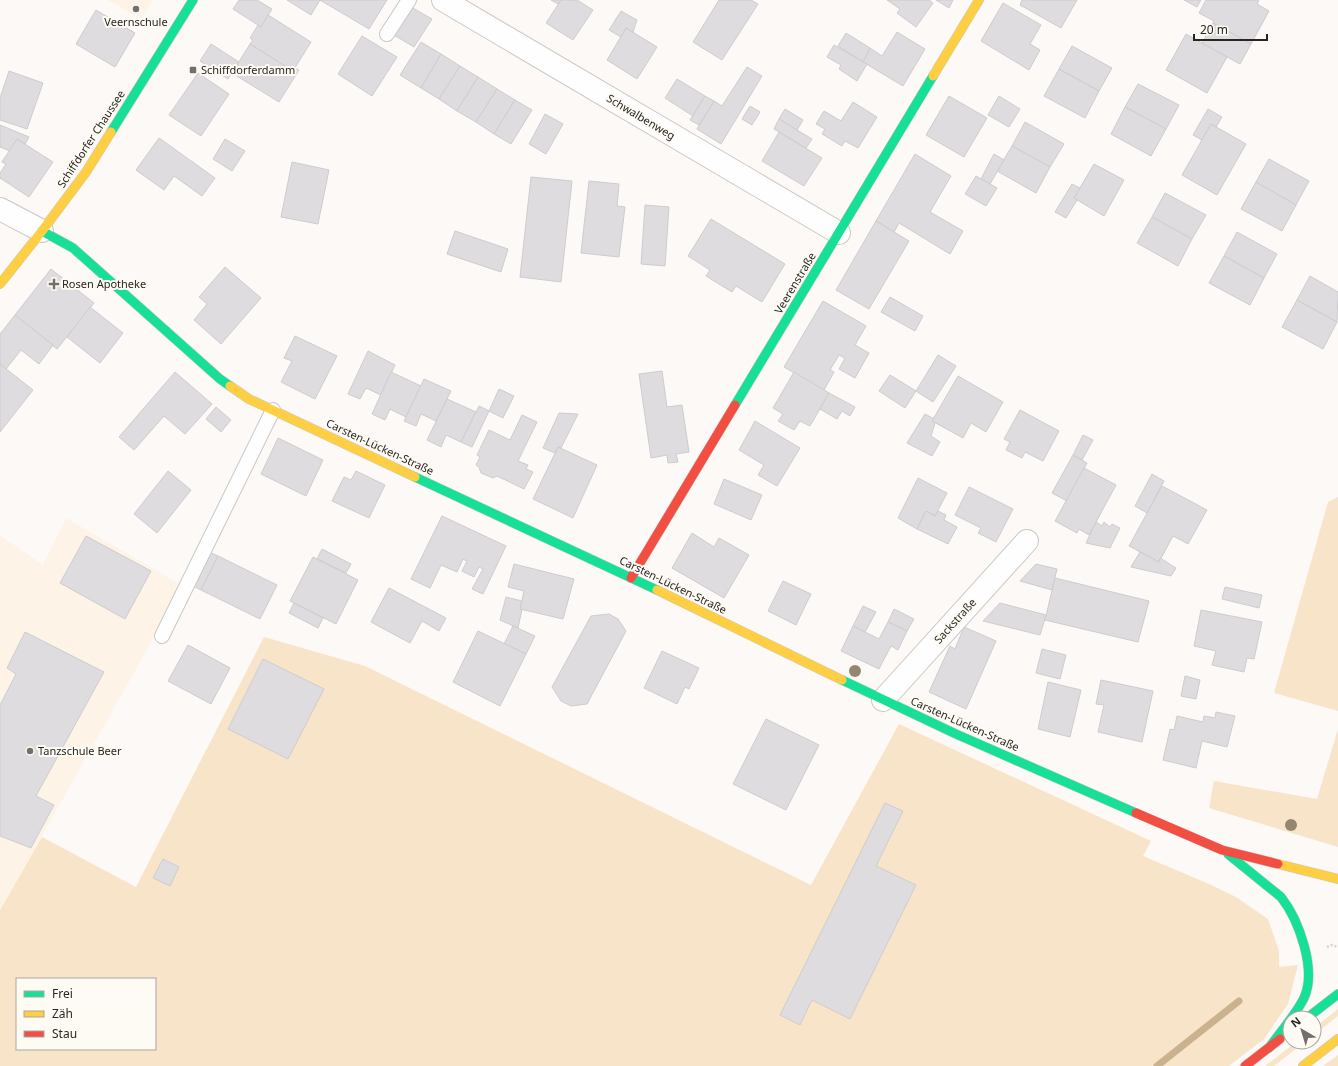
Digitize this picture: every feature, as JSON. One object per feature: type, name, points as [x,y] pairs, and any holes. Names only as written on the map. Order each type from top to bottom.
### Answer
[{"type":"street","name":"Schiffdorfer Chaussee","points":[[0,284],[86,172],[193,0]]},
{"type":"street","name":"Schwalbenweg","points":[[443,0],[839,233]]},
{"type":"street","name":"Veerenstraße","points":[[631,578],[979,0]]},
{"type":"street","points":[[0,209],[42,231]]},
{"type":"street","name":"Carsten-Lücken-Straße","points":[[42,231],[73,248],[220,379],[249,399],[631,578],[963,738],[1222,850],[1338,879]]},
{"type":"street","name":"Sackstraße","points":[[883,700],[1027,542]]},
{"type":"street","points":[[1222,850],[1282,898],[1296,920],[1306,954],[1309,975],[1304,996],[1269,1048]]},
{"type":"street","points":[[1317,1010],[1338,994]]},
{"type":"street","points":[[1245,1066],[1282,1037]]},
{"type":"street","points":[[1303,1066],[1338,1039]]},
{"type":"lane","points":[[387,34],[409,0]]},
{"type":"lane","points":[[162,636],[273,410]]},
{"type":"shaded area","name":"Veernschule","points":[[108,0],[153,0],[141,19]]},
{"type":"shaded area","points":[[1338,497],[1338,711],[1274,693],[1328,502]]},
{"type":"shaded area","points":[[66,518],[183,586],[0,910],[0,535],[43,565]]},
{"type":"shaded area","points":[[264,637],[365,666],[811,885],[899,724],[1151,841],[1143,856],[1236,897],[1268,919],[1279,951],[1279,967],[1298,965],[1288,1004],[1284,1010],[1282,1010],[1282,1013],[1264,1039],[1229,1066],[0,1066],[0,910],[42,837],[136,887]]},
{"type":"shaded area","points":[[1338,729],[1338,847],[1209,808],[1214,781],[1317,799]]},
{"type":"shaded area","points":[[1338,1009],[1338,1016],[1322,1029],[1322,1022]]},
{"type":"shaded area","points":[[1286,1050],[1295,1050],[1274,1066],[1265,1066]]},
{"type":"shaded area","points":[[1338,1055],[1338,1066],[1323,1066]]},
{"type":"building","points":[[239,0],[257,0],[272,9],[261,27],[233,9]]},
{"type":"building","points":[[287,0],[320,0],[311,15]]},
{"type":"building","points":[[320,0],[387,0],[369,29]]},
{"type":"building","points":[[551,0],[561,0],[558,4]]},
{"type":"building","points":[[561,0],[577,0],[593,10],[573,40],[546,23]]},
{"type":"building","points":[[719,0],[751,0],[758,4],[722,60],[693,42]]},
{"type":"building","points":[[887,0],[929,0],[933,3],[916,27],[897,13],[900,9]]},
{"type":"building","points":[[936,0],[953,0],[949,8]]},
{"type":"building","points":[[1022,0],[1077,0],[1061,28],[1020,5]]},
{"type":"building","points":[[1184,0],[1201,0],[1197,7]]},
{"type":"building","points":[[1206,0],[1259,0],[1257,4],[1269,11],[1251,44],[1213,23],[1214,21],[1199,13]]},
{"type":"building","points":[[1003,3],[1041,25],[1030,44],[1040,50],[1029,70],[981,41]]},
{"type":"building","points":[[411,7],[432,19],[414,47],[394,35]]},
{"type":"building","points":[[96,10],[135,33],[115,67],[76,44]]},
{"type":"building","points":[[621,11],[637,20],[633,32],[626,28],[621,37],[609,30]]},
{"type":"building","points":[[268,15],[311,42],[293,71],[250,44],[253,40],[250,38],[258,25],[261,27]]},
{"type":"building","points":[[1213,23],[1251,44],[1240,64],[1202,43]]},
{"type":"building","points":[[626,28],[657,47],[637,79],[607,60]]},
{"type":"building","points":[[897,32],[925,49],[903,86],[863,62],[870,48],[882,56]]},
{"type":"building","points":[[846,33],[870,48],[863,62],[838,46]]},
{"type":"building","points":[[1186,34],[1227,57],[1207,93],[1166,70]]},
{"type":"building","points":[[362,36],[397,57],[372,96],[338,74]]},
{"type":"building","points":[[421,42],[441,54],[421,88],[400,75]]},
{"type":"building","points":[[211,44],[239,62],[228,79],[200,61]]},
{"type":"building","points":[[250,44],[293,71],[295,68],[299,70],[279,102],[232,73]]},
{"type":"building","points":[[834,45],[867,64],[857,81],[839,69],[841,65],[827,57]]},
{"type":"building","points":[[1072,46],[1112,68],[1099,91],[1059,69]]},
{"type":"building","points":[[441,54],[460,66],[439,99],[421,88]]},
{"type":"building","points":[[460,66],[478,77],[457,111],[439,99]]},
{"type":"building","points":[[747,67],[762,76],[721,144],[697,129],[714,101],[722,106]]},
{"type":"building","points":[[1059,69],[1099,91],[1085,118],[1044,96]]},
{"type":"building","points":[[9,71],[43,83],[27,129],[0,120],[0,98]]},
{"type":"building","points":[[198,73],[229,94],[201,136],[169,115]]},
{"type":"building","points":[[478,77],[497,89],[476,122],[457,111]]},
{"type":"building","points":[[677,79],[705,96],[693,116],[665,98]]},
{"type":"building","points":[[1138,84],[1179,105],[1166,129],[1125,107]]},
{"type":"building","points":[[497,89],[515,100],[494,134],[476,122]]},
{"type":"building","points":[[705,96],[714,101],[699,125],[690,120]]},
{"type":"building","points":[[949,96],[987,118],[964,157],[926,135]]},
{"type":"building","points":[[999,96],[1020,109],[1009,127],[988,115]]},
{"type":"building","points":[[515,100],[532,110],[511,144],[494,134]]},
{"type":"building","points":[[853,102],[877,117],[858,148],[845,141],[842,146],[822,134],[825,129],[816,124],[824,111],[841,121]]},
{"type":"building","points":[[750,106],[760,112],[752,125],[742,119]]},
{"type":"building","points":[[1125,107],[1166,129],[1151,156],[1111,134]]},
{"type":"building","points":[[785,109],[803,120],[797,130],[779,119]]},
{"type":"building","points":[[1208,109],[1222,117],[1216,127],[1211,124],[1202,140],[1193,135]]},
{"type":"building","points":[[545,114],[563,124],[546,154],[529,144]]},
{"type":"building","points":[[779,119],[812,139],[806,148],[774,129]]},
{"type":"building","points":[[1025,122],[1064,144],[1050,167],[1012,146]]},
{"type":"building","points":[[1211,124],[1246,144],[1217,195],[1182,175]]},
{"type":"building","points":[[0,125],[29,137],[25,144],[17,139],[10,151],[0,147]]},
{"type":"building","points":[[779,132],[822,158],[804,186],[762,161]]},
{"type":"building","points":[[159,138],[215,178],[202,196],[174,176],[164,190],[136,170]]},
{"type":"building","points":[[17,139],[53,162],[29,197],[0,178],[0,173],[6,164],[2,162]]},
{"type":"building","points":[[225,139],[245,151],[232,171],[213,159]]},
{"type":"building","points":[[1012,146],[1050,167],[1036,193],[997,171]]},
{"type":"building","points":[[915,154],[951,176],[930,212],[963,231],[950,254],[899,223],[894,232],[876,221]]},
{"type":"building","points":[[994,154],[1004,160],[990,184],[981,179]]},
{"type":"building","points":[[1269,159],[1309,181],[1296,205],[1256,182]]},
{"type":"building","points":[[292,162],[329,170],[318,224],[281,217]]},
{"type":"building","points":[[1094,164],[1124,180],[1104,216],[1074,198]]},
{"type":"building","points":[[976,176],[997,188],[986,206],[965,194]]},
{"type":"building","points":[[531,177],[572,181],[561,282],[520,277]]},
{"type":"building","points":[[589,181],[619,184],[617,206],[625,207],[619,257],[581,253]]},
{"type":"building","points":[[1256,182],[1296,205],[1282,231],[1241,209]]},
{"type":"building","points":[[1072,184],[1080,188],[1074,198],[1077,200],[1066,218],[1055,212]]},
{"type":"building","points":[[1165,193],[1206,215],[1192,239],[1152,217]]},
{"type":"building","points":[[645,205],[669,207],[665,266],[641,264]]},
{"type":"building","points":[[1152,217],[1192,239],[1178,266],[1137,243]]},
{"type":"building","points":[[711,219],[785,264],[762,302],[736,286],[732,292],[706,276],[710,270],[688,256]]},
{"type":"building","points":[[876,221],[909,241],[869,309],[836,290]]},
{"type":"building","points":[[455,231],[508,249],[501,272],[447,254]]},
{"type":"building","points":[[1237,232],[1277,254],[1264,278],[1224,256]]},
{"type":"building","points":[[1224,256],[1264,278],[1250,305],[1209,283]]},
{"type":"building","points":[[225,267],[261,298],[221,344],[194,320],[207,304],[199,297]]},
{"type":"building","points":[[51,269],[94,303],[57,349],[15,315]]},
{"type":"building","points":[[1310,276],[1338,292],[1337,322],[1297,300]]},
{"type":"building","points":[[890,297],[923,316],[915,331],[881,312]]},
{"type":"building","points":[[1297,300],[1337,322],[1323,349],[1282,327]]},
{"type":"building","points":[[823,301],[866,326],[855,345],[869,353],[855,378],[839,369],[845,358],[839,355],[830,370],[834,372],[824,390],[784,367]]},
{"type":"building","points":[[90,307],[123,333],[100,363],[67,337]]},
{"type":"building","points":[[15,315],[53,345],[39,364],[21,350],[6,369],[0,364],[0,334]]},
{"type":"building","points":[[295,336],[337,356],[315,399],[281,382],[292,361],[284,358]]},
{"type":"building","points":[[368,351],[395,365],[381,395],[366,388],[360,399],[348,394]]},
{"type":"building","points":[[938,355],[956,366],[933,402],[916,391]]},
{"type":"building","points":[[0,364],[33,390],[0,432]]},
{"type":"building","points":[[662,371],[667,407],[682,405],[689,452],[676,454],[678,462],[668,463],[667,455],[651,458],[639,374]]},
{"type":"building","points":[[175,372],[212,404],[185,434],[164,416],[134,450],[119,437]]},
{"type":"building","points":[[391,372],[421,386],[406,417],[390,409],[385,420],[372,414]]},
{"type":"building","points":[[794,372],[829,393],[810,426],[800,421],[794,430],[778,421],[783,414],[773,408]]},
{"type":"building","points":[[890,375],[916,391],[905,408],[879,391]]},
{"type":"building","points":[[958,376],[1003,402],[986,432],[971,423],[963,438],[932,421]]},
{"type":"building","points":[[424,379],[451,391],[436,421],[421,414],[416,426],[404,421]]},
{"type":"building","points":[[499,389],[514,396],[503,418],[489,411]]},
{"type":"building","points":[[829,393],[855,407],[850,416],[842,411],[837,419],[820,409]]},
{"type":"building","points":[[447,399],[476,412],[461,442],[446,435],[441,447],[427,440]]},
{"type":"building","points":[[479,406],[489,411],[472,447],[461,442]]},
{"type":"building","points":[[216,407],[231,420],[221,432],[206,419]]},
{"type":"building","points":[[1020,410],[1059,431],[1043,461],[1025,452],[1022,458],[1006,450],[1010,442],[1004,439]]},
{"type":"building","points":[[559,413],[578,414],[561,448],[558,447],[555,453],[543,448]]},
{"type":"building","points":[[925,414],[934,419],[932,421],[935,423],[931,436],[940,442],[932,456],[907,443]]},
{"type":"building","points":[[522,415],[537,422],[518,461],[528,465],[526,469],[533,472],[524,489],[497,476],[493,478],[481,473],[479,467],[476,465],[480,457],[477,455],[489,430],[510,440]]},
{"type":"building","points":[[755,421],[800,448],[777,486],[758,475],[764,465],[739,450]]},
{"type":"building","points":[[1083,435],[1093,440],[1082,460],[1073,455]]},
{"type":"building","points":[[278,438],[323,460],[306,496],[261,474]]},
{"type":"building","points":[[558,447],[597,465],[573,518],[533,499]]},
{"type":"building","points":[[1073,455],[1087,463],[1067,501],[1052,493]]},
{"type":"building","points":[[1084,468],[1116,485],[1089,535],[1079,529],[1077,533],[1055,521]]},
{"type":"building","points":[[168,471],[191,490],[157,533],[134,514]]},
{"type":"building","points":[[356,471],[385,485],[369,518],[332,501],[344,477],[351,480]]},
{"type":"building","points":[[1152,474],[1164,481],[1147,513],[1135,506]]},
{"type":"building","points":[[918,478],[947,493],[935,516],[926,511],[917,529],[898,518]]},
{"type":"building","points":[[724,479],[762,495],[751,520],[714,504]]},
{"type":"building","points":[[1162,486],[1207,510],[1188,544],[1173,536],[1159,562],[1129,546]]},
{"type":"building","points":[[969,487],[1013,509],[996,542],[978,533],[981,528],[955,515]]},
{"type":"building","points":[[926,511],[935,516],[938,511],[946,515],[944,520],[957,527],[948,544],[917,529]]},
{"type":"building","points":[[442,516],[506,546],[483,594],[472,589],[483,569],[479,567],[474,577],[462,571],[467,561],[463,559],[457,572],[441,565],[430,588],[411,579]]},
{"type":"building","points":[[1096,522],[1102,526],[1104,522],[1110,527],[1112,524],[1120,528],[1110,548],[1086,543]]},
{"type":"building","points":[[692,533],[714,547],[719,538],[749,555],[724,598],[672,568]]},
{"type":"building","points":[[86,536],[151,571],[125,619],[60,583]]},
{"type":"building","points":[[322,549],[351,564],[346,573],[317,559]]},
{"type":"building","points":[[207,551],[218,556],[201,590],[191,585]]},
{"type":"building","points":[[1140,552],[1159,562],[1160,558],[1176,568],[1171,576],[1131,567]]},
{"type":"building","points":[[218,556],[277,585],[260,619],[201,590]]},
{"type":"building","points":[[313,557],[358,580],[336,624],[290,601]]},
{"type":"building","points":[[514,564],[574,579],[563,619],[520,609],[524,591],[508,587]]},
{"type":"building","points":[[1036,564],[1057,569],[1052,590],[1020,581]]},
{"type":"building","points":[[1055,578],[1149,601],[1138,642],[1045,620]]},
{"type":"building","points":[[783,581],[811,594],[796,625],[768,611]]},
{"type":"building","points":[[1225,587],[1262,595],[1259,608],[1222,599]]},
{"type":"building","points":[[389,588],[446,618],[439,631],[422,621],[410,643],[371,622]]},
{"type":"building","points":[[506,597],[522,601],[518,628],[500,620]]},
{"type":"building","points":[[294,603],[323,618],[318,628],[289,613]]},
{"type":"building","points":[[1000,603],[1046,615],[1040,635],[983,621]]},
{"type":"building","points":[[863,606],[876,612],[865,632],[853,626]]},
{"type":"building","points":[[894,609],[914,619],[907,631],[888,622]]},
{"type":"building","points":[[1201,610],[1262,622],[1254,659],[1247,658],[1244,672],[1212,665],[1216,651],[1194,646]]},
{"type":"building","points":[[609,614],[618,619],[626,631],[587,704],[571,706],[561,701],[552,687],[591,616]]},
{"type":"building","points":[[888,622],[907,631],[898,650],[891,646],[879,669],[841,651],[853,626],[879,639]]},
{"type":"building","points":[[513,626],[535,636],[526,654],[504,644]]},
{"type":"building","points":[[964,627],[996,641],[966,709],[929,692],[950,646],[955,649]]},
{"type":"building","points":[[478,631],[526,654],[500,706],[453,682]]},
{"type":"building","name":"Tanzschule Beer","points":[[25,632],[104,672],[36,796],[54,805],[31,848],[0,836],[0,705],[16,674],[7,668]]},
{"type":"building","points":[[188,645],[230,668],[211,704],[168,681]]},
{"type":"building","points":[[1042,649],[1066,655],[1060,679],[1036,673]]},
{"type":"building","points":[[662,651],[699,668],[689,689],[685,687],[677,704],[644,688]]},
{"type":"building","points":[[263,659],[324,689],[288,759],[228,729]]},
{"type":"building","points":[[1185,676],[1200,680],[1196,699],[1181,696]]},
{"type":"building","points":[[1101,680],[1153,691],[1142,742],[1098,732],[1104,705],[1096,704]]},
{"type":"building","points":[[1048,682],[1081,690],[1070,737],[1038,729]]},
{"type":"building","points":[[1216,712],[1235,716],[1227,747],[1202,741],[1196,768],[1163,760],[1170,729],[1174,730],[1177,716],[1203,722],[1204,716],[1215,718]]},
{"type":"building","points":[[766,719],[819,745],[786,810],[733,784]]},
{"type":"building","points":[[885,803],[903,811],[876,866],[916,885],[850,1019],[812,1000],[800,1025],[780,1015]]},
{"type":"building","points":[[163,859],[179,867],[170,886],[153,878]]},
{"type":"waterway","points":[[1157,1066],[1239,1001]]},
{"type":"traffic: fast","points":[[111,132],[193,0]]},
{"type":"traffic: fast","points":[[735,405],[933,76]]},
{"type":"traffic: fast","points":[[42,231],[73,248],[220,379],[230,386]]},
{"type":"traffic: fast","points":[[415,477],[657,590]]},
{"type":"traffic: fast","points":[[842,680],[956,734],[1136,813]]},
{"type":"traffic: fast","points":[[1228,854],[1281,897],[1288,907],[1300,932],[1307,960],[1307,987],[1304,998],[1292,1018],[1269,1048]]},
{"type":"traffic: fast","points":[[1317,1010],[1338,994]]},
{"type":"traffic: slow","points":[[933,76],[979,0]]},
{"type":"traffic: slow","points":[[0,284],[86,172],[111,132]]},
{"type":"traffic: slow","points":[[230,386],[249,399],[415,477]]},
{"type":"traffic: slow","points":[[657,590],[842,680]]},
{"type":"traffic: slow","points":[[1278,864],[1338,879]]},
{"type":"traffic: slow","points":[[1303,1066],[1338,1039]]},
{"type":"traffic: jam","points":[[631,578],[735,405]]},
{"type":"traffic: jam","points":[[1136,813],[1222,850],[1278,864]]},
{"type":"traffic: jam","points":[[1245,1066],[1280,1039]]},
{"type":"place","name":"Veernschule","points":[[136,9]]},
{"type":"place","name":"Schiffdorferdamm","points":[[193,70]]},
{"type":"place","name":"Rosen Apotheke","points":[[54,284]]},
{"type":"place","name":"Tanzschule Beer","points":[[30,751]]}]
